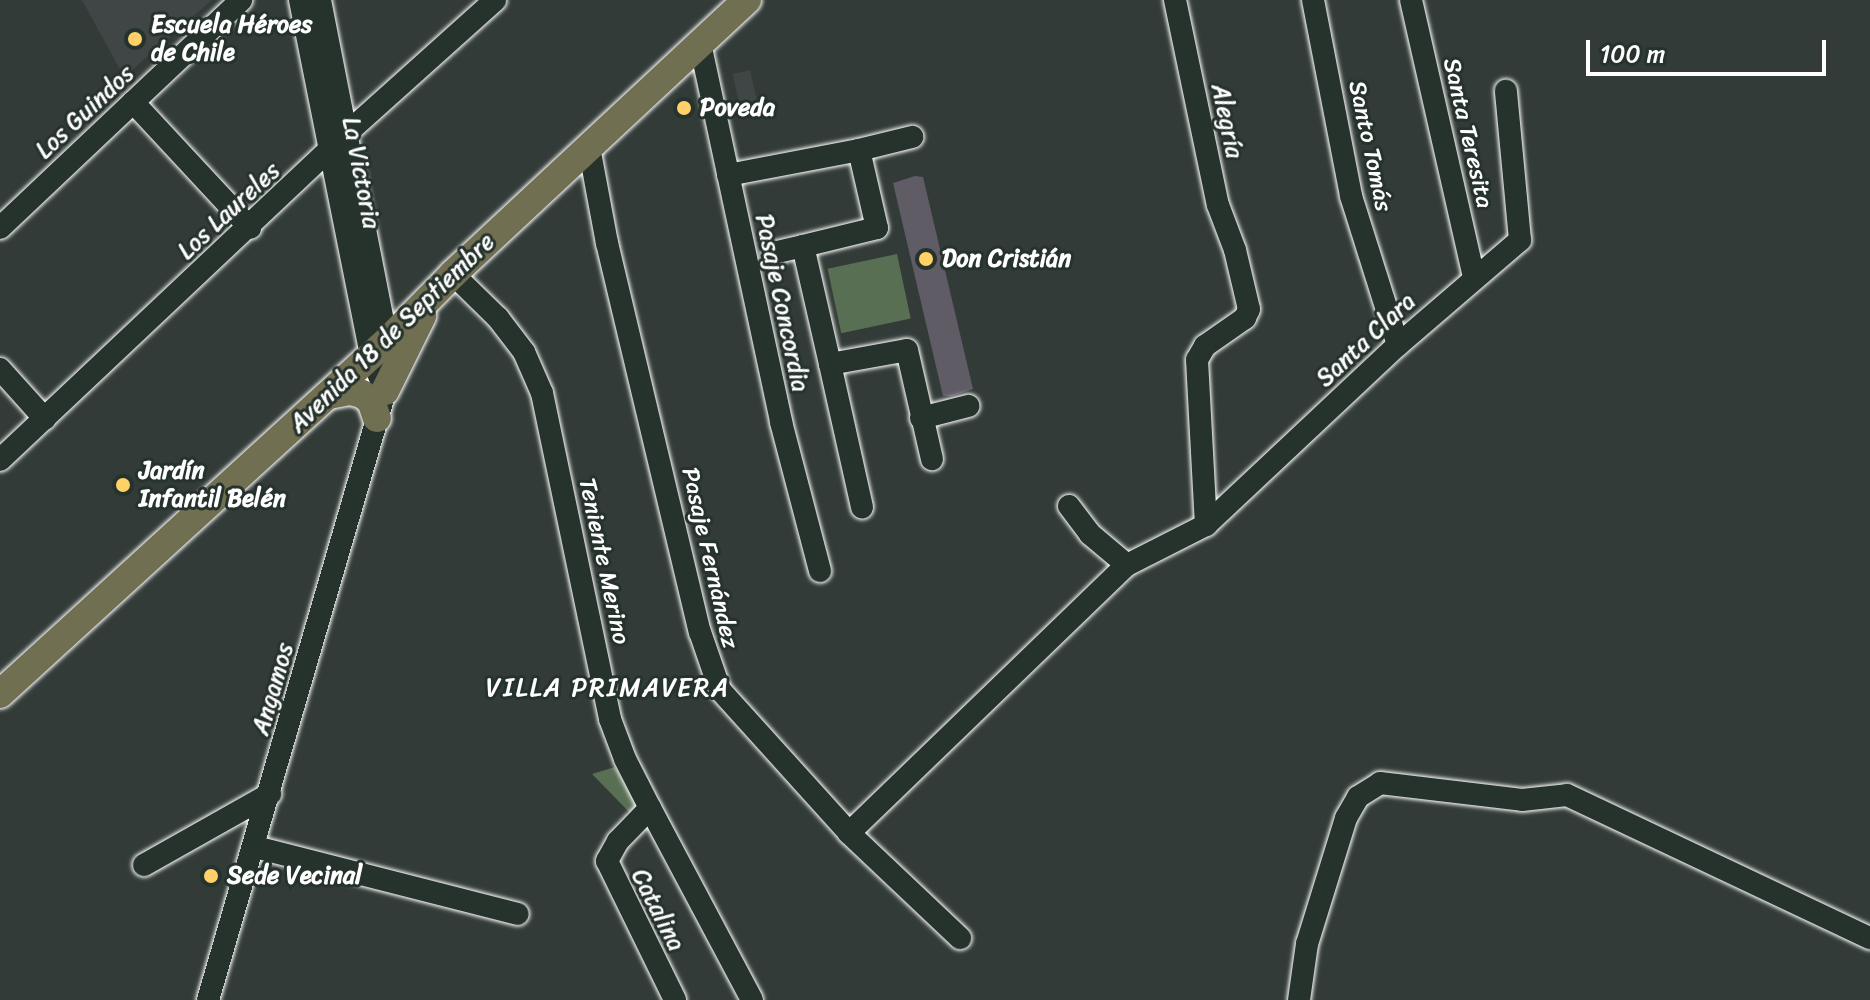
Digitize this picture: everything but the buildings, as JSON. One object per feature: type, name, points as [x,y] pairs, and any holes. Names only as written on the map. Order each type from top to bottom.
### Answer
[{"type":"main road","name":"Avenida 18 de Septiembre","points":[[0,694],[380,348],[453,274],[747,0]]},
{"type":"main road","points":[[385,391],[432,296]]},
{"type":"main road","points":[[329,395],[350,391],[362,394],[371,401],[377,418]]},
{"type":"street","name":"Los Guindos","points":[[0,228],[241,0]]},
{"type":"street","name":"La Victoria","points":[[300,0],[330,150],[380,348]]},
{"type":"street","name":"La Victoria","points":[[320,0],[347,133],[380,348]]},
{"type":"street","name":"Alegría","points":[[1175,0],[1218,205],[1235,250],[1249,309],[1245,318],[1205,346],[1197,360],[1206,525]]},
{"type":"street","name":"Santo Tomás","points":[[1313,0],[1351,196],[1398,345]]},
{"type":"street","name":"Santa Teresita","points":[[1411,0],[1474,278]]},
{"type":"street","name":"Los Laureles","points":[[0,460],[250,228],[481,5]]},
{"type":"street","name":"Pasaje Concordia","points":[[700,43],[781,422],[820,571]]},
{"type":"street","name":"Santa Clara","points":[[849,833],[1127,565],[1206,525],[1398,345],[1520,240],[1506,91]]},
{"type":"street","points":[[133,102],[250,228]]},
{"type":"street","points":[[728,175],[912,137]]},
{"type":"street","name":"Pasaje Fernández","points":[[589,147],[607,243],[710,668],[732,706],[849,833],[960,938]]},
{"type":"street","points":[[773,253],[877,228],[859,150]]},
{"type":"street","points":[[803,246],[862,507]]},
{"type":"street","name":"Teniente Merino","points":[[453,274],[507,329],[524,352],[542,393],[610,719],[650,808],[752,1000]]},
{"type":"street","points":[[380,348],[385,391]]},
{"type":"street","points":[[830,364],[907,350],[932,459]]},
{"type":"street","points":[[0,369],[45,419]]},
{"type":"street","name":"Angamos","points":[[208,1000],[255,847],[385,391]]},
{"type":"street","points":[[921,418],[968,406]]},
{"type":"street","points":[[1069,506],[1090,534],[1127,565]]},
{"type":"street","points":[[1299,1000],[1307,944],[1346,818],[1367,788],[1394,783],[1451,795],[1522,800],[1567,795],[1870,938]]},
{"type":"street","points":[[144,865],[270,794]]},
{"type":"street","name":"Catalina","points":[[650,808],[618,841],[607,861],[675,1000]]},
{"type":"street","points":[[255,847],[518,914]]},
{"type":"shaded area","name":"Escuela Héroes de Chile","points":[[82,0],[212,0],[124,77]]},
{"type":"shaded area","points":[[750,70],[758,105],[741,109],[732,74]]},
{"type":"green space","points":[[897,254],[911,319],[841,333],[828,269]]},
{"type":"green space","points":[[615,767],[639,809],[632,815],[592,774]]},
{"type":"place","name":"Escuela Héroes de Chile","points":[[135,39]]},
{"type":"place","name":"Poveda","points":[[684,108]]},
{"type":"place","name":"Don Cristián","points":[[926,259]]},
{"type":"place","name":"Jardín Infantil Belén","points":[[123,485]]},
{"type":"place","name":"Sede Vecinal","points":[[211,876]]},
{"type":"district","name":"VILLA PRIMAVERA","points":[[608,688]]}]
